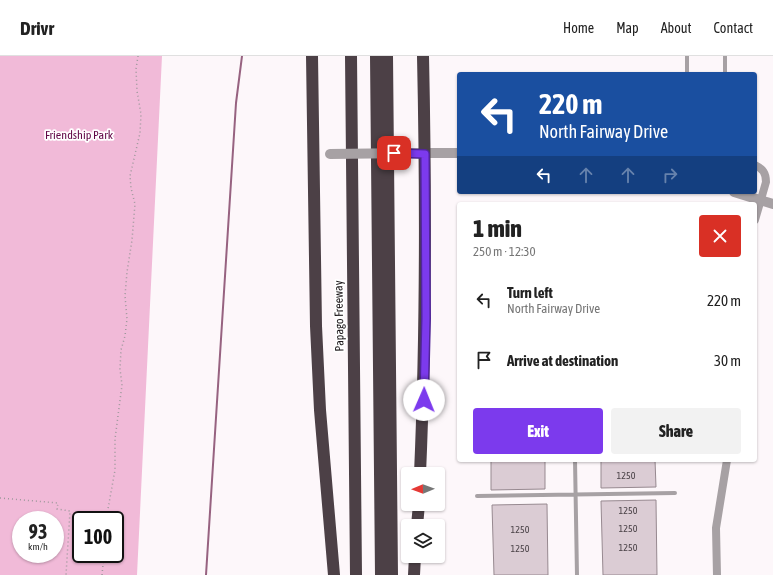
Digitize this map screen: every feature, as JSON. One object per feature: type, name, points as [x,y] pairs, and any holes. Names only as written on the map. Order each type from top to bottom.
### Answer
[{"type":"highway","points":[[312,56],[316,326],[320,410],[334,575]]},
{"type":"highway","name":"Papago Freeway","points":[[351,56],[356,575]]},
{"type":"highway","points":[[376,56],[381,575]]},
{"type":"highway","points":[[387,56],[392,575]]},
{"type":"highway","points":[[420,467],[426,318],[423,56]]},
{"type":"highway","points":[[414,575],[415,563]]},
{"type":"street","points":[[313,154],[457,153]]},
{"type":"street","points":[[757,166],[764,171],[766,176],[765,188],[757,214]]},
{"type":"street","points":[[740,194],[773,204]]},
{"type":"street","points":[[717,575],[716,528],[727,462]]},
{"type":"lane","points":[[687,56],[687,72]]},
{"type":"lane","points":[[725,56],[725,72]]},
{"type":"lane","points":[[574,462],[577,575]]},
{"type":"lane","points":[[477,496],[675,493]]},
{"type":"path","points":[[108,511],[115,470],[115,439],[122,385],[120,350],[125,336],[127,319],[125,296],[126,280],[132,240],[135,204],[130,176],[140,133],[141,114],[137,90],[136,69],[138,56]]},
{"type":"path","points":[[0,498],[58,503],[57,510],[70,511],[66,575]]},
{"type":"path","points":[[102,575],[103,563]]},
{"type":"green space","name":"Friendship Park","points":[[0,56],[162,56],[137,575],[0,575]]},
{"type":"building","points":[[491,462],[545,462],[545,489],[491,490]]},
{"type":"building","points":[[601,462],[655,462],[656,487],[601,488]]},
{"type":"building","points":[[656,500],[657,575],[603,575],[601,501]]},
{"type":"building","points":[[547,504],[548,575],[494,575],[492,505]]},
{"type":"waterway","points":[[206,575],[236,103],[242,56]]},
{"type":"route","points":[[394,153],[425,154],[426,318],[424,400]]}]
